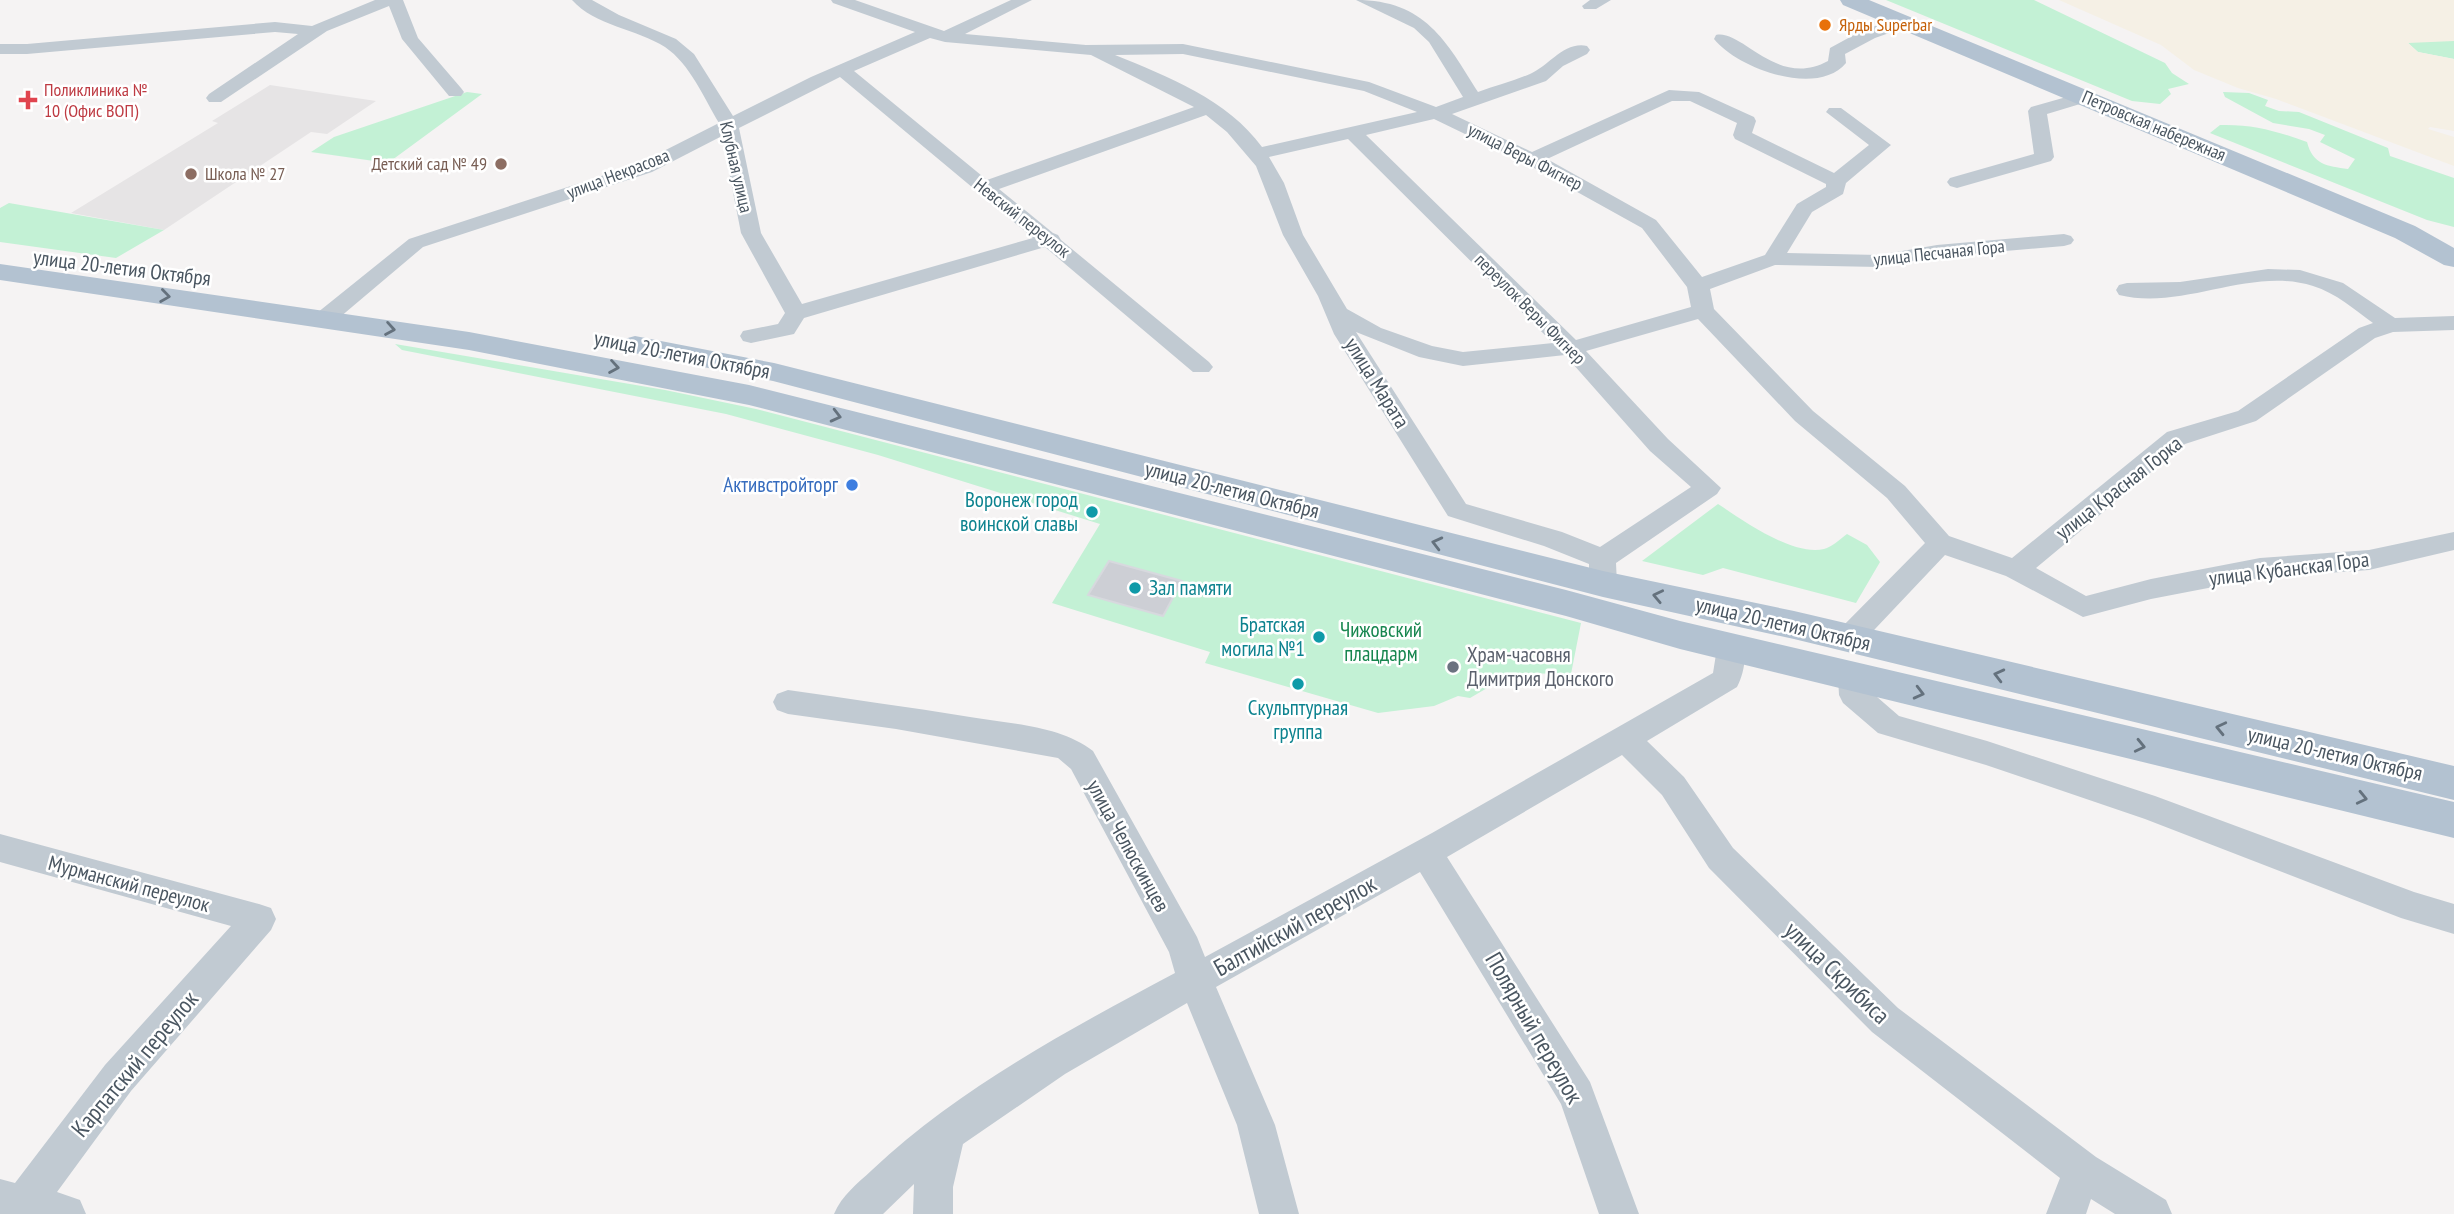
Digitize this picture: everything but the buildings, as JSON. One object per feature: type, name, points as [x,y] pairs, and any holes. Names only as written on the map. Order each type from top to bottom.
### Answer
[{"type":"main road","name":"Петровская набережная","points":[[1851,0],[2405,232],[2454,259]]},
{"type":"main road","name":"улица 20-летия Октября","points":[[0,253],[191,275],[749,395],[1566,603],[1731,648],[1851,658],[2454,783]]},
{"type":"main road","name":"улица 20-летия Октября","points":[[0,272],[337,308],[664,350],[774,372],[1602,572],[1851,658],[2454,820]]},
{"type":"street","points":[[215,98],[312,31],[354,12],[394,0],[410,39],[455,92]]},
{"type":"street","name":"Клубная улица","points":[[580,0],[613,19],[670,43],[688,58],[729,124],[751,233],[796,313]]},
{"type":"street","name":"улица Веры Фигнер","points":[[839,0],[937,35],[1086,50],[1183,50],[1369,87],[1436,113],[1532,159],[1649,225],[1698,286],[1703,311]]},
{"type":"street","name":"улица Некрасова","points":[[337,308],[416,243],[645,168],[842,70],[1024,0]]},
{"type":"street","points":[[1364,0],[1420,24],[1436,39],[1474,100]]},
{"type":"street","points":[[1721,39],[1765,66],[1797,73],[1831,68],[1837,64],[1836,52],[1868,34],[1903,22]]},
{"type":"street","points":[[0,49],[27,49],[250,28],[275,27],[312,31]]},
{"type":"street","name":"улица Марата","points":[[1086,50],[1155,77],[1208,108],[1240,134],[1258,154],[1280,192],[1288,225],[1340,314],[1346,334],[1457,510],[1553,540],[1602,572]]},
{"type":"street","points":[[1258,154],[1436,113],[1540,77],[1557,62],[1581,50]]},
{"type":"street","name":"Невский переулок","points":[[842,70],[984,188],[1051,239],[1201,367]]},
{"type":"street","points":[[1532,159],[1669,95],[1693,96],[1747,121],[1742,135],[1836,181]]},
{"type":"street","points":[[1957,182],[2044,157],[2037,111],[2084,97]]},
{"type":"street","points":[[984,188],[1208,108]]},
{"type":"street","points":[[1835,112],[1881,145],[1836,181]]},
{"type":"street","name":"переулок Веры Фигнер","points":[[1351,131],[1571,348],[1659,445],[1709,488],[1602,572]]},
{"type":"street","points":[[1698,286],[1773,259],[1804,208],[1836,190],[1836,181]]},
{"type":"street","points":[[751,336],[786,329],[796,313],[1051,239]]},
{"type":"street","name":"улица Песчаная Гора","points":[[1773,259],[1879,261],[1937,251],[2064,240]]},
{"type":"street","points":[[2127,290],[2185,288],[2251,277],[2295,275],[2319,280],[2390,325]]},
{"type":"street","points":[[1340,314],[1373,333],[1427,352],[1463,359],[1571,348],[1703,311],[1804,416],[1896,492],[1940,543],[2016,569]]},
{"type":"street","name":"улица Красная Горка","points":[[2016,569],[2176,438],[2246,416],[2367,333],[2390,325],[2454,323]]},
{"type":"street","name":"улица Кубанская Гора","points":[[2016,569],[2082,607],[2151,589],[2260,568],[2369,560],[2454,541]]},
{"type":"street","points":[[1851,658],[1940,543]]},
{"type":"street","name":"Балтийский переулок","points":[[854,1214],[882,1185],[973,1113],[1060,1059],[1194,981],[1626,740],[1727,679],[1731,648]]},
{"type":"street","name":"улица 20-летия Октября","points":[[1851,658],[1854,695],[1889,725],[1987,753],[2155,809],[2413,907],[2454,919]]},
{"type":"street","name":"улица Челюскинцев","points":[[788,702],[909,719],[1067,748],[1082,760],[1185,948],[1194,981],[1237,1076],[1274,1185],[1279,1214]]},
{"type":"street","name":"улица Скрибиса","points":[[1626,740],[1673,786],[1721,858],[1885,1020],[2082,1171],[2152,1214]]},
{"type":"street","name":"Мурманский переулок","points":[[0,848],[259,919]]},
{"type":"street","name":"Полярный переулок","points":[[1426,853],[1577,1095],[1619,1214]]},
{"type":"street","name":"Карпатский переулок","points":[[13,1206],[118,1079],[259,919]]},
{"type":"street","points":[[933,1214],[933,1187],[946,1134]]},
{"type":"street","points":[[2066,1214],[2082,1171]]},
{"type":"street","points":[[13,1206],[66,1214]]},
{"type":"shaded area","name":"Школа № 27","points":[[270,85],[376,101],[327,134],[311,132],[164,230],[71,213],[218,123],[212,121]]},
{"type":"green space","points":[[1886,0],[2034,0],[2165,63],[2172,73],[2189,84],[2168,89],[2171,94],[2160,104],[2132,101]]},
{"type":"green space","points":[[2454,41],[2454,59],[2418,52],[2407,42]]},
{"type":"green space","points":[[467,92],[482,94],[388,163],[311,152],[334,137]]},
{"type":"green space","points":[[2223,92],[2249,93],[2268,100],[2265,106],[2279,111],[2299,112],[2388,148],[2390,156],[2454,178],[2454,227],[2427,220],[2210,133],[2220,125],[2254,127],[2307,142],[2317,160],[2327,165],[2348,169],[2355,159],[2320,142],[2325,135],[2309,129],[2273,123],[2225,97]]},
{"type":"green space","points":[[9,203],[164,230],[116,258],[0,242],[0,208]]},
{"type":"green space","name":"Чижовский плацдарм","points":[[395,344],[665,390],[756,409],[1581,623],[1571,674],[1513,673],[1470,698],[1458,696],[1434,706],[1378,713],[1205,663],[1210,652],[1052,603],[1100,524],[878,455],[726,414],[402,350]]},
{"type":"green space","points":[[1718,504],[1769,536],[1798,547],[1824,549],[1847,534],[1867,545],[1880,562],[1856,603],[1723,568],[1703,575],[1642,561]]},
{"type":"sand","points":[[2059,0],[2454,0],[2454,41],[2408,43],[2418,52],[2454,59],[2454,131],[2430,127],[2428,129],[2454,137],[2454,166],[2194,70],[2161,45]]},
{"type":"place","name":"Ярды Superbar","points":[[1825,25]]},
{"type":"place","name":"Поликлиника № 10 (Офис ВОП)","points":[[28,100]]},
{"type":"place","name":"Детский сад № 49","points":[[501,164]]},
{"type":"place","name":"Школа № 27","points":[[191,174]]},
{"type":"place","name":"Активстройторг","points":[[852,485]]},
{"type":"place","name":"Воронеж город воинской славы","points":[[1092,512]]},
{"type":"place","name":"Зал памяти","points":[[1135,588]]},
{"type":"place","name":"Братская могила №1","points":[[1319,637]]},
{"type":"place","name":"Храм-часовня Димитрия Донского","points":[[1453,667]]},
{"type":"place","name":"Скульптурная группа","points":[[1298,684]]}]
